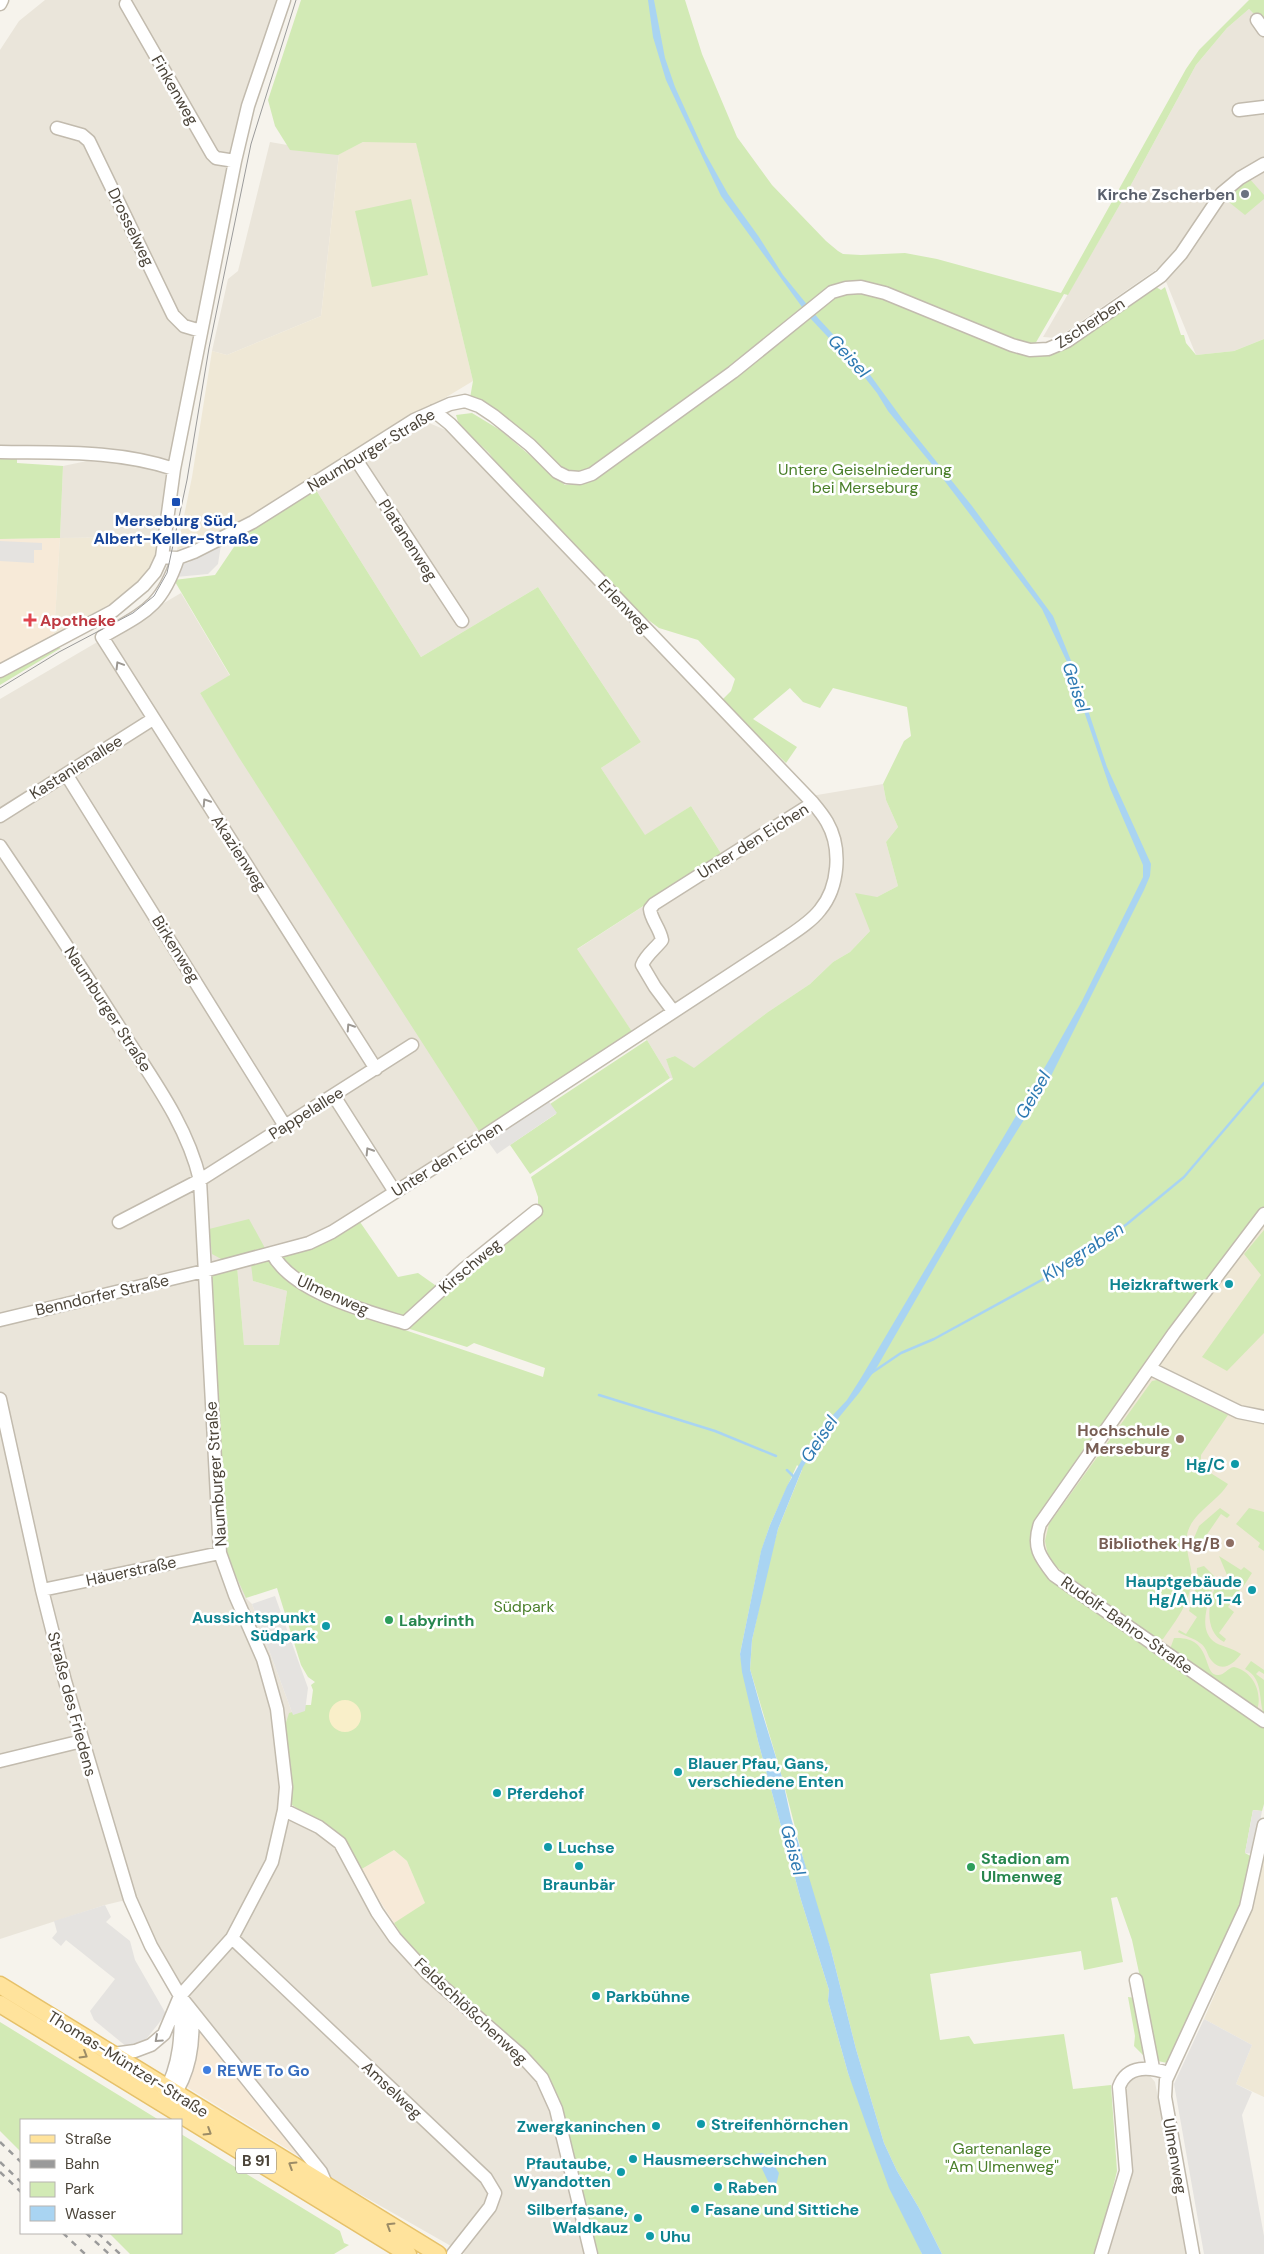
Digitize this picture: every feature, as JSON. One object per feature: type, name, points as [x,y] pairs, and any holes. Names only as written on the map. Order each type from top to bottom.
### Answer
[{"type":"main road","name":"Thomas-Müntzer-Straße","points":[[0,1985],[113,2054],[167,2097],[408,2254]]},
{"type":"main road","name":"Thomas-Müntzer-Straße","points":[[0,2004],[167,2097],[257,2143],[327,2186]]},
{"type":"main road","name":"B 91","points":[[327,2186],[448,2254]]},
{"type":"street","points":[[0,4],[2,0]]},
{"type":"street","points":[[0,671],[113,611],[144,586],[155,572],[162,557],[174,469],[235,161],[248,106],[284,0]]},
{"type":"street","name":"Finkenweg","points":[[126,4],[212,154],[216,158],[235,161]]},
{"type":"street","points":[[1239,110],[1264,107]]},
{"type":"street","name":"Drosselweg","points":[[57,128],[82,135],[89,141],[173,316],[184,326],[201,331]]},
{"type":"street","name":"Zscherben","points":[[800,318],[832,292],[846,288],[861,287],[885,293],[1012,345],[1030,350],[1048,349],[1067,341],[1161,276],[1181,254],[1222,193],[1240,178],[1264,164]]},
{"type":"street","name":"Naumburger Straße","points":[[162,557],[178,558],[194,552],[253,522],[414,420],[450,404],[465,401],[479,406],[530,445],[557,472],[567,477],[580,478],[592,474],[664,424],[800,318]]},
{"type":"street","name":"Erlenweg","points":[[434,411],[450,424],[813,803]]},
{"type":"street","points":[[0,452],[125,456],[150,461],[174,469]]},
{"type":"street","name":"Platanenweg","points":[[354,458],[462,621]]},
{"type":"street","name":"Akazienweg","points":[[178,558],[167,586],[153,606],[102,637],[376,1069]]},
{"type":"street","name":"Kastanienallee","points":[[0,816],[153,719]]},
{"type":"street","name":"Birkenweg","points":[[66,774],[284,1126]]},
{"type":"street","name":"Unter den Eichen","points":[[204,1271],[309,1243],[332,1232],[484,1136],[780,942],[819,912],[833,886],[836,862],[834,842],[827,823],[813,803],[654,904],[650,909],[650,914],[660,930],[662,940],[656,949],[645,957],[642,965],[655,987],[673,1011]]},
{"type":"street","name":"Naumburger Straße","points":[[0,846],[70,950],[170,1107],[195,1160],[200,1180],[220,1553],[262,1659],[276,1709],[286,1787],[284,1810],[272,1862],[232,1938],[180,1996]]},
{"type":"street","name":"Pappelallee","points":[[200,1180],[412,1046]]},
{"type":"street","points":[[334,1096],[395,1192]]},
{"type":"street","points":[[119,1222],[200,1180]]},
{"type":"street","name":"Kirschweg","points":[[405,1323],[464,1269],[536,1211]]},
{"type":"street","name":"Rudolf-Bahro-Straße","points":[[1264,1214],[1174,1333],[1151,1369],[1040,1524],[1036,1537],[1038,1550],[1054,1575],[1264,1722]]},
{"type":"street","name":"Ulmenweg","points":[[272,1253],[282,1269],[302,1284],[352,1306],[405,1323]]},
{"type":"street","name":"Benndorfer Straße","points":[[0,1320],[204,1271]]},
{"type":"street","points":[[1151,1369],[1239,1412],[1261,1416]]},
{"type":"street","name":"Straße des Friedens","points":[[0,1399],[6,1454],[82,1741],[130,1899],[151,1946],[180,1996],[321,2172],[327,2186]]},
{"type":"street","name":"Häuerstraße","points":[[42,1590],[220,1553]]},
{"type":"street","points":[[0,1761],[82,1741]]},
{"type":"street","name":"Feldschlößchenweg","points":[[284,1810],[319,1827],[340,1843],[377,1912],[395,1938],[427,1973],[521,2055],[542,2078],[556,2109],[591,2254]]},
{"type":"street","name":"Ulmenweg","points":[[1193,2254],[1165,2097],[1166,2080],[1246,1907],[1264,1825]]},
{"type":"street","name":"Amselweg","points":[[232,1938],[486,2178],[492,2186],[495,2193],[490,2207],[448,2254]]},
{"type":"street","points":[[1136,1980],[1153,2068]]},
{"type":"street","points":[[113,2054],[135,2051],[151,2046],[164,2034],[180,1996]]},
{"type":"street","name":"Straße des Friedens","points":[[167,2097],[179,2053],[181,2026],[180,1996]]},
{"type":"street","points":[[167,2097],[184,2079],[193,2038],[192,2012]]},
{"type":"street","points":[[1101,2254],[1126,2171],[1119,2087],[1121,2080],[1130,2072],[1144,2067],[1168,2073]]},
{"type":"street","points":[[378,2235],[389,2254]]},
{"type":"shaded area","points":[[45,0],[277,0],[169,463],[0,447],[0,50],[19,21]]},
{"type":"shaded area","points":[[1249,9],[1264,24],[1264,339],[1234,351],[1196,355],[1160,267],[1057,338],[1043,337],[1126,194],[1196,65],[1227,28]]},
{"type":"shaded area","points":[[270,142],[339,154],[321,316],[227,355],[212,351],[228,279],[238,271]]},
{"type":"shaded area","points":[[363,142],[416,142],[473,381],[219,534],[177,550],[192,477],[212,351],[227,355],[321,316],[339,154]]},
{"type":"shaded area","points":[[429,423],[448,431],[799,798],[883,784],[886,800],[898,827],[886,842],[898,886],[877,897],[870,931],[850,952],[833,962],[810,984],[768,1012],[694,1069],[675,1056],[666,1059],[674,1079],[670,1078],[647,1040],[633,1033],[576,950],[722,855],[691,806],[645,836],[601,768],[641,742],[538,587],[421,657],[316,490]]},
{"type":"shaded area","points":[[87,461],[141,465],[166,474],[158,537],[60,538],[63,466]]},
{"type":"shaded area","points":[[158,537],[156,556],[134,588],[123,597],[54,635],[60,538]]},
{"type":"shaded area","points":[[60,538],[54,635],[0,664],[0,539]]},
{"type":"shaded area","points":[[218,540],[221,545],[218,564],[208,574],[176,577],[180,565],[190,562],[187,556]]},
{"type":"shaded area","points":[[0,541],[42,543],[42,550],[34,550],[34,563],[0,561]]},
{"type":"shaded area","points":[[181,593],[230,676],[200,693],[484,1136],[358,1219],[360,1222],[323,1244],[283,1255],[253,1281],[287,1291],[279,1345],[244,1345],[237,1266],[246,1598],[252,1604],[293,1715],[289,1803],[335,1833],[410,1948],[545,2071],[556,2095],[594,2254],[465,2254],[321,2172],[180,1996],[130,1899],[105,1905],[0,1939],[0,699]]},
{"type":"shaded area","points":[[545,1096],[557,1113],[497,1154],[484,1136]]},
{"type":"shaded area","name":"Hochschule Merseburg","points":[[1264,1209],[1264,1726],[1050,1577],[1035,1526],[1219,1262]]},
{"type":"shaded area","points":[[275,1596],[308,1688],[305,1711],[293,1715],[252,1604]]},
{"type":"shaded area","points":[[1253,1810],[1262,1811],[1254,1854],[1245,1853]]},
{"type":"shaded area","points":[[1264,1834],[1264,2097],[1236,2084],[1252,2045],[1204,2019],[1252,1909]]},
{"type":"shaded area","points":[[394,1850],[407,1861],[426,1904],[394,1923],[360,1870]]},
{"type":"shaded area","points":[[105,1905],[111,1917],[106,1922],[130,1941],[135,1960],[166,2014],[144,2042],[127,2047],[94,2020],[90,2011],[115,1979],[66,1940],[61,1946],[52,1938],[57,1932],[54,1921]]},
{"type":"shaded area","points":[[1204,2019],[1252,2045],[1236,2084],[1252,2092],[1242,2115],[1264,2236],[1264,2254],[1204,2254],[1174,2084]]},
{"type":"shaded area","points":[[200,2030],[302,2158],[187,2087],[193,2067],[197,2033]]},
{"type":"shaded area","points":[[1137,2074],[1150,2076],[1155,2082],[1187,2254],[1106,2254],[1129,2174],[1123,2088],[1129,2079]]},
{"type":"green space","points":[[301,0],[685,0],[702,54],[737,137],[772,185],[838,251],[843,254],[861,255],[905,253],[937,259],[1061,293],[1186,69],[1199,50],[1249,0],[1264,0],[1264,24],[1249,9],[1227,28],[1196,65],[1126,194],[1068,295],[1064,294],[1031,351],[1040,354],[1156,287],[1161,290],[1165,287],[1181,335],[1184,335],[1186,343],[1196,355],[1234,351],[1264,339],[1264,1209],[1219,1262],[1035,1526],[1034,1553],[1264,1727],[1264,1804],[1262,1811],[1253,1810],[1245,1853],[1254,1858],[1244,1895],[1167,2063],[1158,2061],[1132,1940],[1117,1897],[1111,1898],[1123,1962],[1084,1970],[1081,1951],[930,1974],[940,2040],[969,2036],[974,2044],[1064,2034],[1073,2089],[1111,2085],[1117,2171],[1097,2254],[942,2254],[884,2143],[856,2049],[831,1950],[814,1900],[782,1777],[750,1669],[752,1640],[769,1562],[778,1529],[802,1470],[797,1465],[770,1525],[761,1552],[740,1654],[758,1741],[801,1900],[829,1990],[828,2001],[848,2073],[922,2254],[594,2254],[556,2095],[545,2071],[441,1980],[410,1948],[394,1923],[425,1903],[407,1861],[394,1850],[360,1870],[335,1833],[289,1803],[284,1729],[289,1713],[303,1709],[304,1705],[311,1705],[313,1690],[311,1685],[315,1682],[308,1677],[301,1665],[277,1588],[246,1598],[226,1549],[212,1275],[237,1266],[244,1345],[279,1345],[287,1291],[253,1281],[251,1264],[323,1244],[360,1222],[398,1277],[418,1273],[435,1285],[448,1285],[494,1245],[538,1219],[538,1197],[531,1177],[673,1079],[666,1059],[675,1056],[694,1068],[768,1012],[810,984],[833,962],[850,952],[870,931],[855,893],[877,897],[898,886],[886,842],[898,827],[886,800],[883,784],[904,741],[911,736],[907,707],[833,688],[820,708],[803,702],[790,688],[753,719],[797,747],[786,763],[721,701],[731,691],[735,679],[698,640],[659,628],[639,613],[504,474],[489,453],[459,425],[456,415],[472,413],[500,430],[565,485],[577,483],[470,398],[473,381],[416,143],[363,142],[338,155],[290,150],[275,126],[268,100]],"holes":[[[308,1297],[467,1347],[474,1343],[545,1368],[543,1377]]]},
{"type":"green space","points":[[1248,177],[1264,195],[1264,199],[1245,215],[1225,199]]},
{"type":"green space","points":[[411,199],[428,275],[372,287],[355,211]]},
{"type":"green space","points":[[0,457],[17,458],[17,463],[63,466],[60,538],[0,539]]},
{"type":"green space","points":[[316,490],[421,657],[538,587],[641,742],[601,768],[645,835],[691,806],[722,855],[577,949],[633,1033],[479,1131],[238,756],[200,693],[230,675],[174,580],[215,575],[242,535]]},
{"type":"green space","points":[[55,648],[61,648],[0,685],[0,677]]},
{"type":"green space","points":[[647,1040],[670,1078],[530,1174],[510,1145],[556,1114],[550,1104]]},
{"type":"green space","points":[[249,1219],[266,1250],[223,1260],[212,1254],[209,1229]]},
{"type":"green space","points":[[1264,1230],[1264,1333],[1227,1371],[1202,1357],[1261,1275],[1244,1254]]},
{"type":"green space","points":[[1157,1380],[1228,1415],[1201,1455],[1201,1467],[1228,1484],[1191,1524],[1186,1540],[1192,1579],[1188,1597],[1180,1615],[1169,1631],[1163,1639],[1158,1640],[1063,1580],[1065,1574],[1049,1560],[1045,1541],[1049,1524],[1152,1381]]},
{"type":"green space","points":[[1220,1508],[1230,1515],[1227,1518],[1221,1514],[1201,1543],[1194,1538],[1199,1526]]},
{"type":"green space","points":[[1249,1508],[1264,1512],[1264,1551],[1258,1547],[1260,1543],[1236,1524]]},
{"type":"green space","points":[[1219,1556],[1241,1570],[1244,1567],[1252,1573],[1243,1587],[1227,1575]]},
{"type":"green space","points":[[1204,1566],[1215,1577],[1206,1612],[1206,1629],[1216,1643],[1241,1654],[1230,1665],[1222,1667],[1213,1662],[1202,1644],[1178,1632],[1179,1630],[1186,1634],[1197,1617],[1189,1611],[1196,1587],[1197,1568]]},
{"type":"green space","points":[[1221,1578],[1240,1591],[1228,1607],[1234,1612],[1219,1633],[1226,1639],[1224,1642],[1212,1630],[1209,1612],[1213,1593]]},
{"type":"green space","points":[[1174,1638],[1186,1639],[1201,1648],[1212,1673],[1222,1674],[1234,1667],[1246,1673],[1255,1684],[1257,1690],[1259,1703],[1257,1710],[1170,1649]]},
{"type":"green space","points":[[1251,1661],[1264,1670],[1264,1674],[1259,1671],[1256,1674],[1264,1680],[1264,1715],[1258,1684],[1251,1673],[1245,1669]]},
{"type":"green space","points":[[1128,1997],[1135,1998],[1148,2054],[1144,2056],[1134,2046],[1135,2036]]},
{"type":"green space","points":[[0,2022],[157,2119],[20,2119],[20,2151],[0,2131]]},
{"type":"green space","points":[[182,2135],[340,2231],[344,2243],[349,2245],[334,2254],[130,2254],[110,2234],[182,2234]]},
{"type":"sand","points":[[345,1700],[351,1701],[356,1705],[360,1710],[360,1722],[356,1727],[351,1731],[345,1732],[339,1731],[334,1727],[330,1722],[329,1716],[330,1710],[334,1705],[339,1701]]},
{"type":"water","name":"Geisel","points":[[648,0],[654,0],[665,58],[675,87],[705,153],[728,194],[783,275],[818,318],[868,372],[903,420],[972,506],[1053,616],[1074,668],[1107,767],[1151,864],[1150,876],[1144,890],[1050,1078],[964,1216],[877,1367],[859,1393],[818,1443],[803,1467],[778,1529],[752,1640],[750,1669],[782,1777],[791,1818],[831,1950],[856,2049],[884,2143],[942,2254],[922,2254],[889,2188],[848,2073],[828,2001],[829,1990],[801,1900],[758,1741],[742,1672],[740,1654],[761,1551],[787,1486],[819,1430],[847,1400],[861,1378],[1049,1060],[1082,1001],[1143,877],[1143,865],[1110,788],[1068,664],[1042,609],[934,467],[888,411],[877,393],[858,369],[810,318],[721,196],[666,80],[653,37]]},
{"type":"water","points":[[762,2153],[768,2156],[779,2173],[774,2194],[755,2154]]},
{"type":"waterway","name":"Klyegraben","points":[[870,1374],[901,1353],[934,1339],[1069,1265],[1127,1224],[1184,1177],[1264,1083]]},
{"type":"waterway","points":[[599,1395],[715,1431],[776,1456]]},
{"type":"waterway","points":[[787,1470],[793,1476]]},
{"type":"tram line","points":[[0,688],[59,652],[133,613],[154,596],[167,573],[187,480],[209,348],[251,144],[296,0]]},
{"type":"railway","points":[[0,2142],[20,2161]]},
{"type":"railway","points":[[0,2162],[20,2181]]},
{"type":"railway","points":[[0,2172],[20,2191]]},
{"type":"railway","points":[[64,2234],[85,2254]]},
{"type":"railway","points":[[87,2234],[109,2254]]},
{"type":"railway","points":[[99,2234],[120,2254]]},
{"type":"place","name":"Kirche Zscherben","points":[[1245,194]]},
{"type":"place","name":"Merseburg Süd, Albert-Keller-Straße","points":[[176,502]]},
{"type":"place","name":"Apotheke","points":[[30,620]]},
{"type":"place","name":"Heizkraftwerk","points":[[1229,1284]]},
{"type":"place","name":"Hochschule Merseburg","points":[[1180,1439]]},
{"type":"place","name":"Hg/C","points":[[1235,1464]]},
{"type":"place","name":"Bibliothek Hg/B","points":[[1230,1543]]},
{"type":"place","name":"Hauptgebäude Hg/A Hö 1-4","points":[[1252,1590]]},
{"type":"place","name":"Labyrinth","points":[[389,1620]]},
{"type":"place","name":"Aussichtspunkt Südpark","points":[[326,1626]]},
{"type":"place","name":"Blauer Pfau, Gans, verschiedene Enten","points":[[678,1772]]},
{"type":"place","name":"Pferdehof","points":[[497,1793]]},
{"type":"place","name":"Luchse","points":[[548,1847]]},
{"type":"place","name":"Braunbär","points":[[579,1866]]},
{"type":"place","name":"Stadion am Ulmenweg","points":[[971,1867]]},
{"type":"place","name":"Parkbühne","points":[[596,1996]]},
{"type":"place","name":"REWE To Go","points":[[207,2070]]},
{"type":"place","name":"Streifenhörnchen","points":[[701,2124]]},
{"type":"place","name":"Zwergkaninchen","points":[[656,2126]]},
{"type":"place","name":"Hausmeerschweinchen","points":[[633,2159]]},
{"type":"place","name":"Pfautaube, Wyandotten","points":[[621,2172]]},
{"type":"place","name":"Raben","points":[[718,2187]]},
{"type":"place","name":"Fasane und Sittiche","points":[[695,2209]]},
{"type":"place","name":"Silberfasane, Waldkauz","points":[[638,2218]]},
{"type":"place","name":"Uhu","points":[[650,2236]]},
{"type":"park label","name":"Untere Geiselniederung bei Merseburg","points":[[865,478]]},
{"type":"park label","name":"Südpark","points":[[524,1606]]},
{"type":"park label","name":"Gartenanlage \"Am Ulmenweg\"","points":[[1002,2157]]}]
